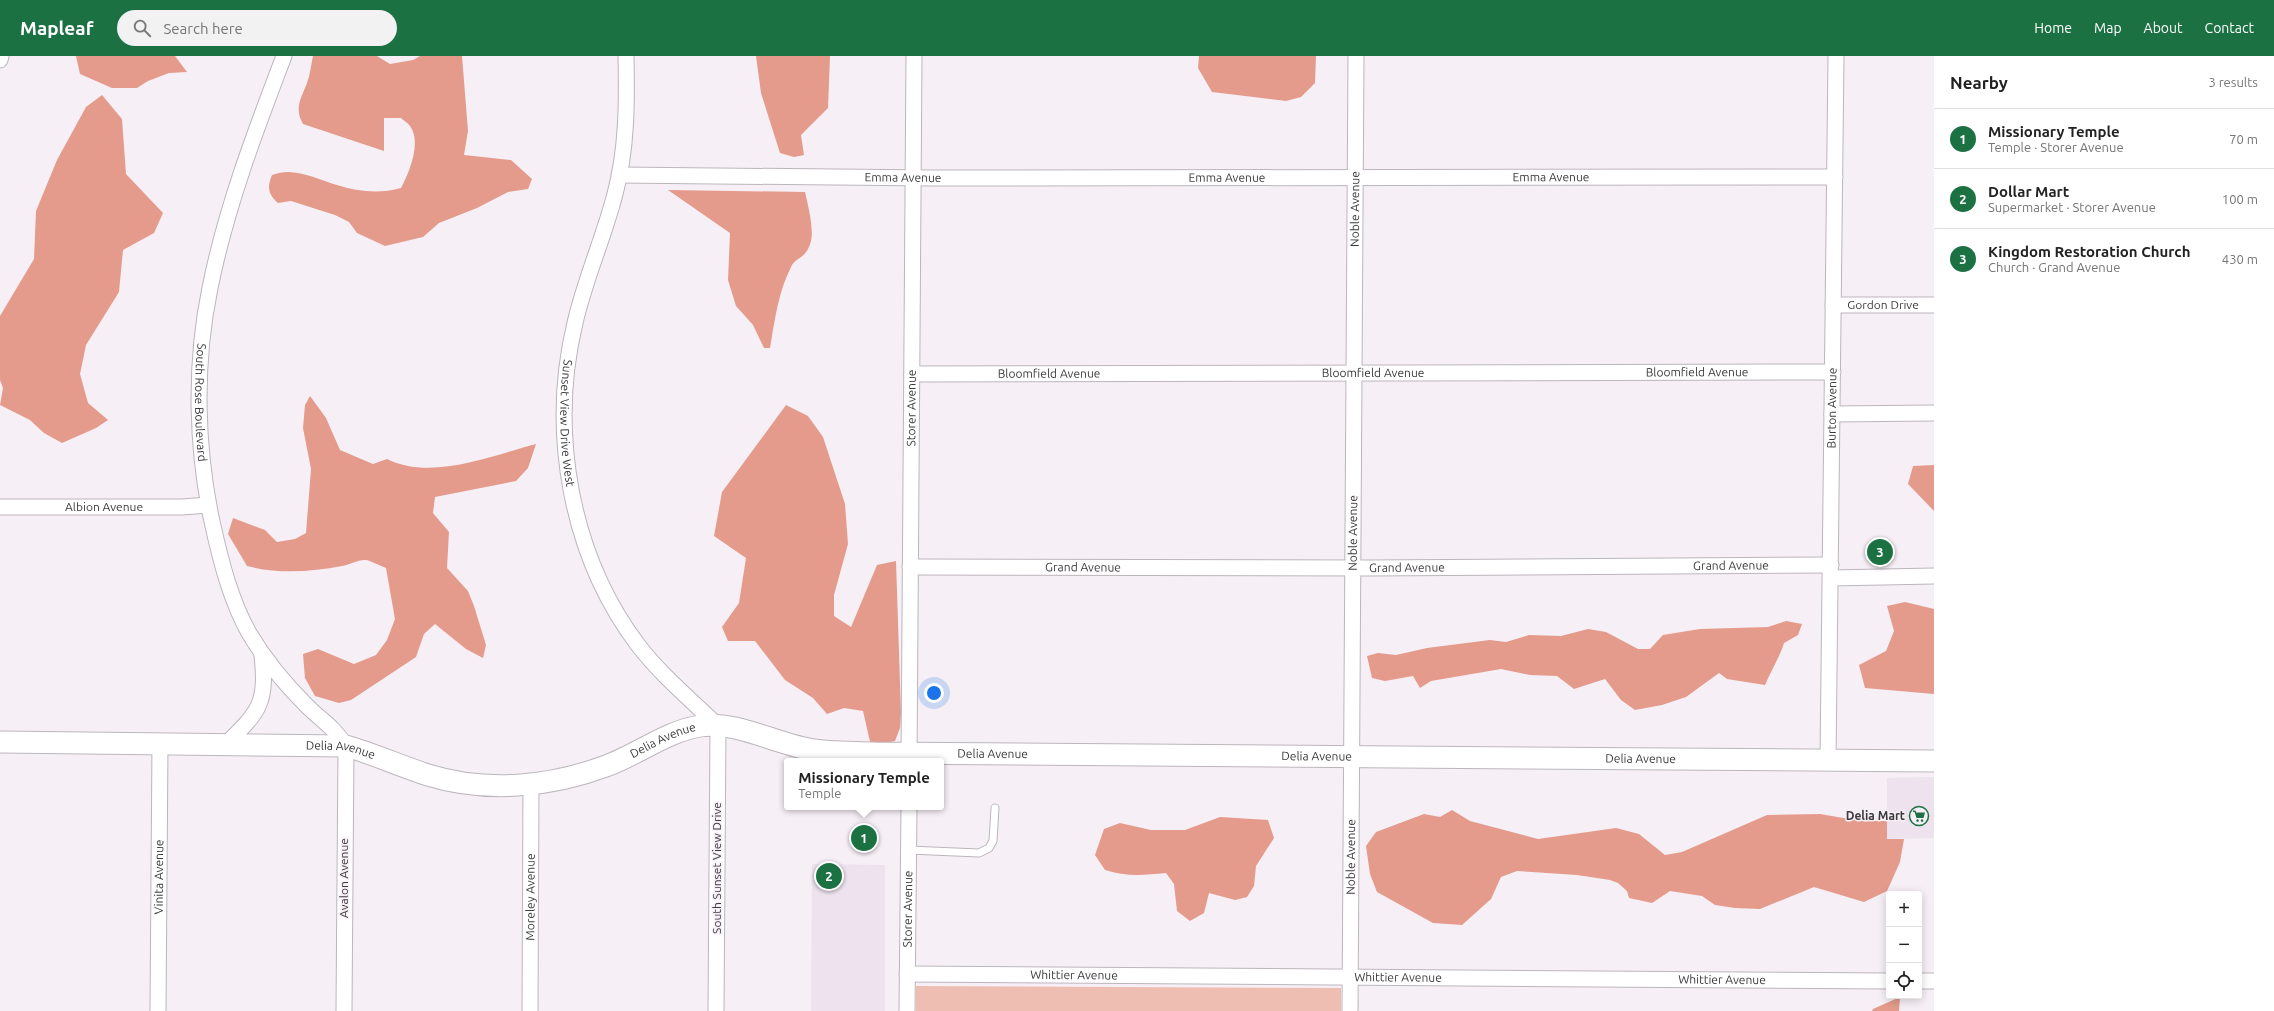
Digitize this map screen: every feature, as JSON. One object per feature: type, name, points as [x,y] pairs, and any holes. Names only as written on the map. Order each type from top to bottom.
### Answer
[{"type":"street","points":[[0,60],[1,56]]},
{"type":"street","name":"South Rose Boulevard","points":[[284,56],[226,221],[210,288],[200,378],[202,453],[208,505],[218,548],[237,608],[248,631],[262,654],[288,686],[309,708],[335,730],[346,746]]},
{"type":"street","name":"Sunset View Drive West","points":[[626,56],[626,124],[619,175],[605,228],[582,294],[566,364],[564,427],[570,484],[579,525],[592,564],[620,619],[651,661],[718,726]]},
{"type":"street","name":"Storer Avenue","points":[[909,757],[914,56]]},
{"type":"street","name":"Noble Avenue","points":[[1350,1011],[1356,56]]},
{"type":"street","name":"Burton Avenue","points":[[1828,760],[1833,305],[1836,177],[1836,56]]},
{"type":"street","name":"Emma Avenue","points":[[619,175],[914,177],[1836,177]]},
{"type":"street","name":"Gordon Drive","points":[[1833,305],[1934,305]]},
{"type":"street","name":"Bloomfield Avenue","points":[[912,374],[1833,372]]},
{"type":"street","points":[[1832,414],[1934,414]]},
{"type":"street","name":"Albion Avenue","points":[[0,507],[182,507],[208,505]]},
{"type":"street","name":"Grand Avenue","points":[[910,567],[1353,568],[1831,572],[1934,576]]},
{"type":"street","name":"South Rose Boulevard","points":[[226,744],[251,720],[260,704],[265,677],[262,654]]},
{"type":"street","name":"Delia Avenue","points":[[0,742],[346,746],[374,754],[404,767],[453,781],[513,786],[532,784],[583,774],[632,755],[675,734],[699,726],[736,728],[773,741],[810,749],[909,757],[1352,756],[1934,761]]},
{"type":"street","name":"South Sunset View Drive","points":[[716,1011],[718,726]]},
{"type":"street","name":"Vinita Avenue","points":[[158,1011],[160,743]]},
{"type":"street","name":"Avalon Avenue","points":[[344,1011],[346,746]]},
{"type":"street","name":"Moreley Avenue","points":[[530,1011],[532,784]]},
{"type":"street","name":"Storer Avenue","points":[[907,1011],[909,810]]},
{"type":"street","name":"Whittier Avenue","points":[[907,974],[1886,981]]},
{"type":"street","points":[[1922,981],[1934,981]]},
{"type":"lane","points":[[908,850],[979,853],[990,848],[993,841],[995,808]]},
{"type":"shaded area","points":[[76,56],[175,56],[187,72],[169,73],[148,81],[137,88],[112,88],[80,74]]},
{"type":"shaded area","points":[[313,56],[377,56],[390,64],[413,60],[420,56],[462,56],[468,131],[464,155],[511,160],[532,179],[528,189],[508,192],[477,208],[439,223],[423,237],[385,246],[357,233],[349,222],[335,215],[291,201],[278,203],[272,197],[269,190],[269,183],[272,175],[288,172],[305,174],[353,189],[377,192],[401,188],[411,166],[415,149],[415,140],[409,125],[401,118],[384,118],[384,151],[303,124],[299,113],[299,104],[308,80]]},
{"type":"shaded area","points":[[756,56],[830,56],[828,108],[801,135],[804,155],[794,157],[780,153],[761,93]]},
{"type":"shaded area","points":[[1199,56],[1316,56],[1315,83],[1301,97],[1286,101],[1212,92],[1198,68]]},
{"type":"shaded area","points":[[102,95],[122,119],[126,174],[163,213],[154,233],[123,250],[119,292],[86,345],[80,374],[88,403],[108,420],[96,428],[62,443],[44,433],[30,420],[0,405],[3,388],[0,380],[0,316],[34,259],[36,211],[57,160],[86,107]]},
{"type":"shaded area","points":[[668,190],[805,192],[811,224],[811,241],[804,255],[791,267],[783,287],[770,348],[764,348],[753,325],[736,306],[728,280],[730,233]]},
{"type":"shaded area","points":[[310,396],[326,418],[340,450],[373,464],[387,459],[404,465],[423,468],[442,467],[481,460],[536,444],[528,468],[516,481],[435,497],[433,513],[449,532],[447,568],[468,591],[474,606],[486,645],[483,658],[466,649],[435,624],[424,634],[416,657],[351,700],[339,703],[315,696],[305,678],[303,654],[318,649],[354,664],[376,655],[387,640],[395,619],[386,568],[371,561],[363,560],[342,566],[318,570],[282,571],[258,569],[247,566],[228,534],[233,518],[265,530],[277,542],[295,539],[306,533],[311,469],[303,428],[305,405]]},
{"type":"shaded area","points":[[786,405],[808,416],[823,437],[845,504],[848,544],[834,595],[834,616],[851,627],[877,565],[896,561],[901,713],[900,728],[895,741],[871,746],[863,711],[844,708],[827,714],[813,698],[785,680],[755,641],[728,641],[722,627],[739,603],[746,558],[714,536],[722,492]]},
{"type":"shaded area","points":[[1934,465],[1934,511],[1908,484],[1913,466]]},
{"type":"shaded area","points":[[1905,602],[1934,609],[1934,694],[1865,688],[1859,665],[1886,651],[1894,631],[1887,606]]},
{"type":"shaded area","points":[[1786,621],[1802,624],[1798,635],[1784,643],[1765,685],[1727,679],[1719,673],[1686,697],[1662,705],[1635,710],[1621,700],[1605,679],[1574,689],[1557,676],[1530,675],[1501,669],[1431,681],[1420,688],[1413,676],[1385,681],[1372,678],[1367,656],[1378,653],[1396,655],[1427,648],[1490,640],[1506,642],[1529,635],[1561,636],[1588,629],[1606,632],[1638,649],[1650,649],[1663,635],[1700,629],[1768,627]]},
{"type":"shaded area","points":[[1934,777],[1934,838],[1887,839],[1887,778]]},
{"type":"shaded area","points":[[1452,810],[1470,821],[1538,839],[1616,828],[1639,834],[1665,855],[1682,852],[1767,815],[1820,814],[1861,821],[1887,821],[1887,839],[1904,839],[1900,862],[1887,891],[1864,902],[1814,887],[1760,909],[1735,908],[1715,905],[1702,896],[1670,891],[1652,903],[1629,898],[1627,891],[1618,883],[1610,880],[1577,875],[1517,871],[1501,877],[1491,899],[1462,925],[1433,923],[1377,892],[1370,874],[1366,846],[1376,832],[1424,814],[1440,817]]},
{"type":"shaded area","points":[[1220,817],[1268,820],[1274,838],[1256,866],[1254,886],[1247,897],[1235,900],[1209,893],[1204,913],[1190,921],[1177,911],[1174,884],[1166,873],[1135,875],[1120,874],[1105,870],[1095,855],[1104,829],[1120,823],[1151,830],[1185,830]]},
{"type":"shaded area","points":[[812,864],[885,865],[885,1011],[811,1011]]},
{"type":"shaded area","points":[[916,986],[1341,988],[1341,1011],[916,1011]]},
{"type":"shaded area","points":[[1896,999],[1900,999],[1899,1011],[1872,1011],[1873,1009]]},
{"type":"place","name":"Kingdom Restoration Church","points":[[1880,552]]},
{"type":"place","name":"Delia Mart","points":[[1919,816]]},
{"type":"place","name":"Missionary Temple","points":[[864,838]]},
{"type":"place","name":"Dollar Mart","points":[[829,876]]}]
